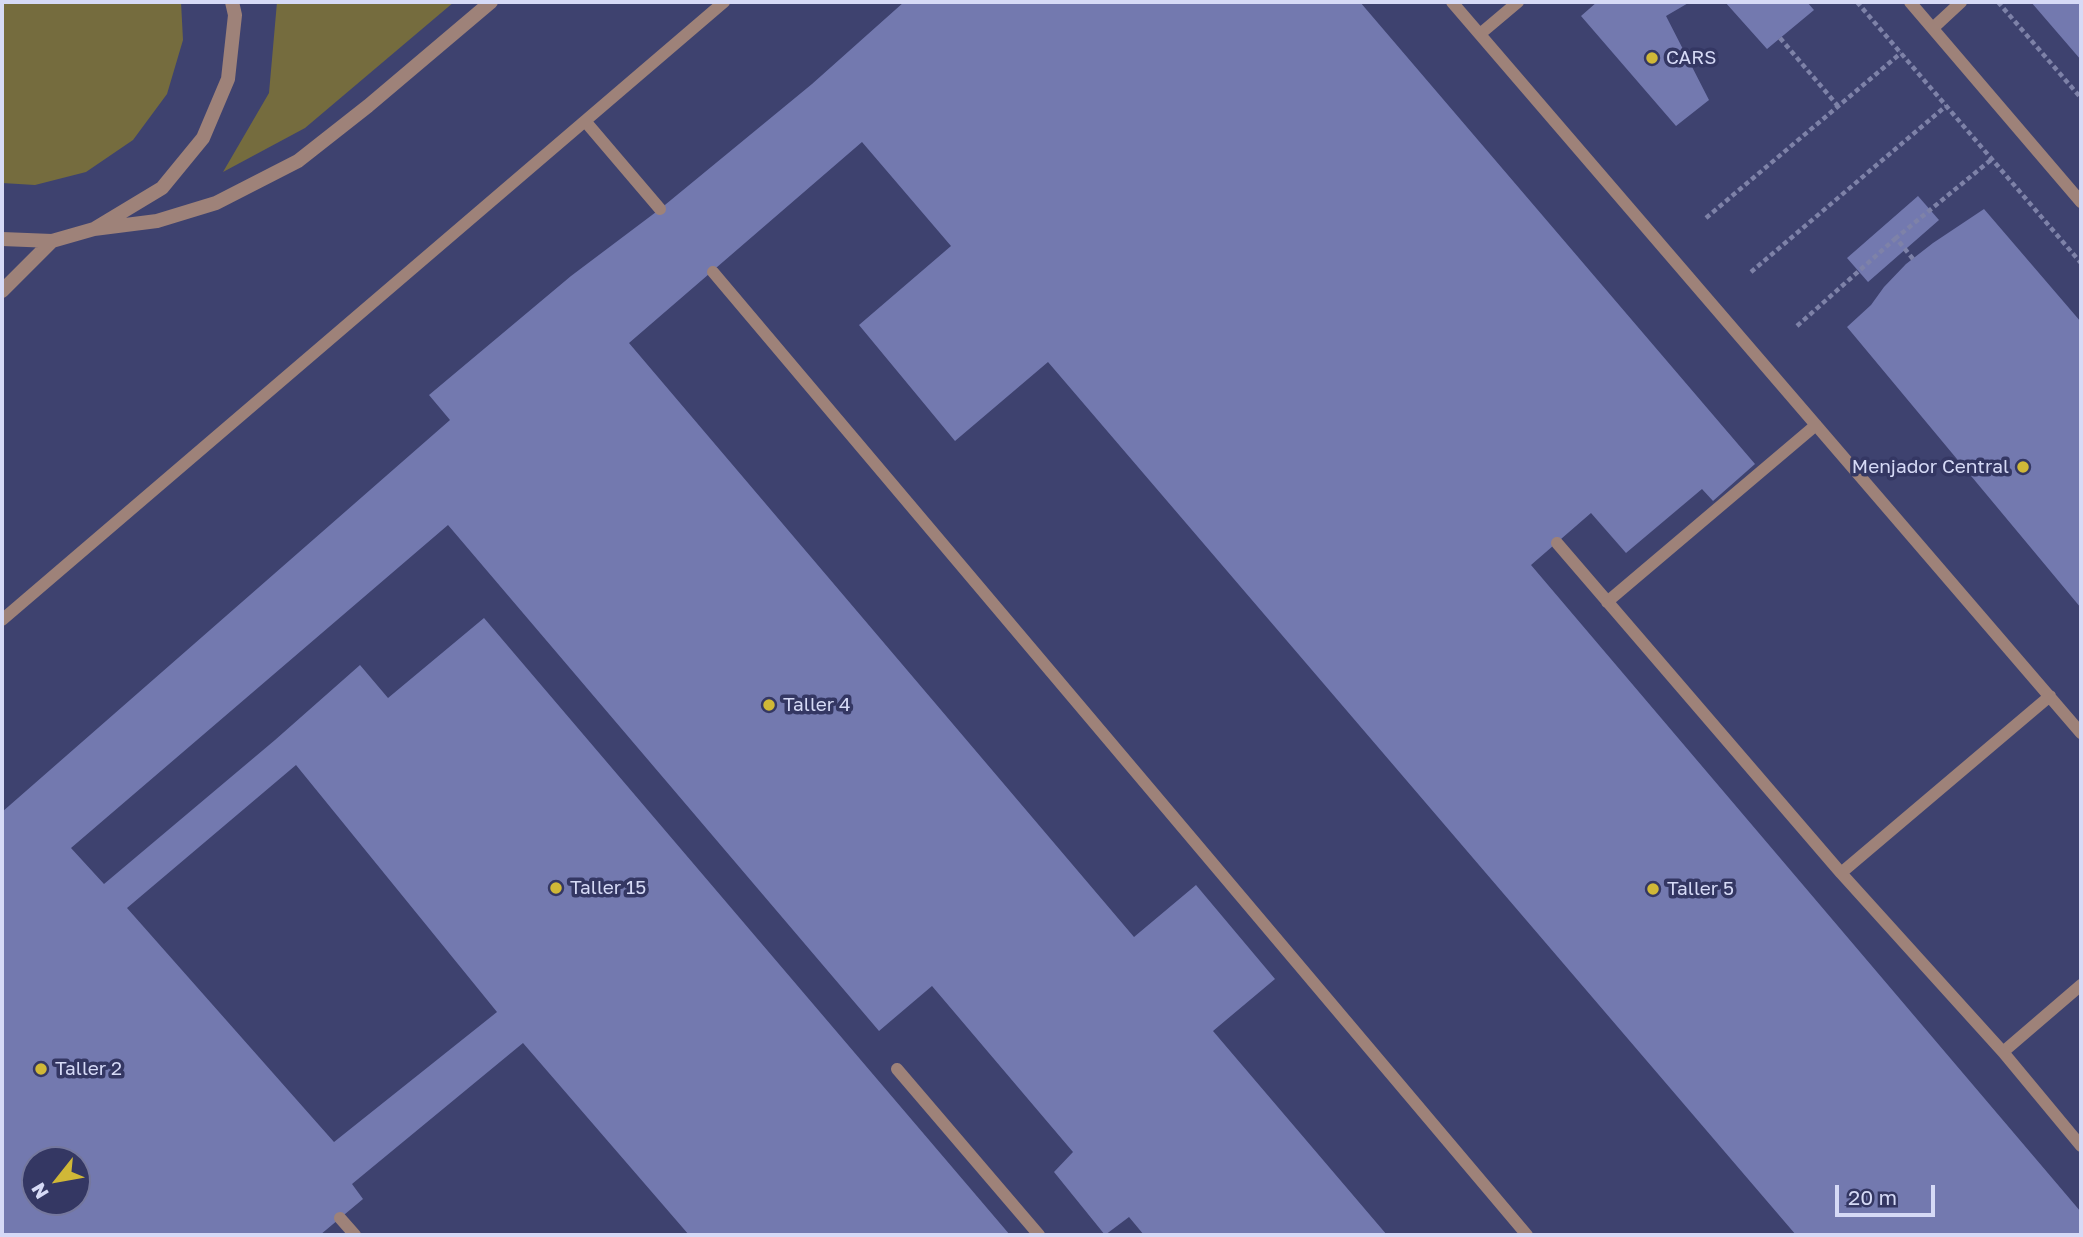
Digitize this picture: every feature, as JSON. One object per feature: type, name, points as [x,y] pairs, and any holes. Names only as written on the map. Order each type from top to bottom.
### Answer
[{"type":"street","points":[[94,229],[162,188],[203,138],[228,79],[235,15],[232,2]]},
{"type":"street","points":[[2,239],[51,241],[94,229],[157,220],[216,204],[298,161],[491,2]]},
{"type":"street","points":[[2,291],[51,241]]},
{"type":"lane","points":[[2,620],[724,2]]},
{"type":"lane","points":[[1452,2],[2081,733]]},
{"type":"lane","points":[[1480,34],[1518,2]]},
{"type":"lane","points":[[1910,2],[2081,202]]},
{"type":"lane","points":[[1933,28],[1961,2]]},
{"type":"lane","points":[[585,121],[660,209]]},
{"type":"lane","points":[[713,272],[1527,1235]]},
{"type":"lane","points":[[1607,602],[1816,425]]},
{"type":"lane","points":[[1558,543],[1842,873],[2003,1052],[2081,1146]]},
{"type":"lane","points":[[1842,873],[2050,696]]},
{"type":"lane","points":[[2003,1052],[2081,985]]},
{"type":"lane","points":[[897,1069],[1038,1235]]},
{"type":"lane","points":[[340,1218],[355,1235]]},
{"type":"path","points":[[1857,2],[2081,263]]},
{"type":"path","points":[[1997,2],[2081,98]]},
{"type":"path","points":[[1780,38],[1838,106]]},
{"type":"path","points":[[1706,218],[1901,52]]},
{"type":"path","points":[[1751,272],[1946,106]]},
{"type":"path","points":[[1797,326],[1992,159]]},
{"type":"path","points":[[1896,239],[1913,259]]},
{"type":"shaded area","points":[[2,2],[181,2],[183,40],[167,94],[133,140],[86,172],[35,185],[2,183]]},
{"type":"shaded area","points":[[277,2],[454,2],[305,128],[223,172],[269,93]]},
{"type":"building","points":[[904,2],[1360,2],[1755,464],[1713,501],[1702,489],[1626,553],[1591,513],[1531,565],[2081,1212],[2081,1235],[1796,1235],[1048,362],[955,441],[859,325],[951,246],[862,142],[629,343],[1134,937],[1196,885],[1275,979],[1213,1031],[1387,1235],[1144,1235],[1129,1217],[1105,1235],[1054,1172],[1073,1152],[932,986],[879,1031],[448,525],[71,848],[104,884],[360,665],[388,698],[484,618],[1010,1235],[689,1235],[523,1043],[352,1184],[363,1199],[320,1235],[2,1235],[2,812],[450,420],[429,395],[571,276],[660,209],[812,84]],"holes":[[[296,765],[497,1012],[334,1142],[127,908]]]},
{"type":"building","name":"CARS","points":[[1597,2],[1690,2],[1666,16],[1709,100],[1676,126],[1581,16]]},
{"type":"building","name":"CARS","points":[[1725,2],[1807,2],[1814,10],[1767,49]]},
{"type":"building","points":[[2031,2],[2081,2],[2081,60]]},
{"type":"building","points":[[1918,196],[1939,220],[1868,282],[1847,258]]},
{"type":"building","name":"Menjador Central","points":[[1984,209],[2081,322],[2081,608],[1847,327],[1871,305],[1906,264]]},
{"type":"place","name":"CARS","points":[[1652,58]]},
{"type":"place","name":"Menjador Central","points":[[2023,467]]},
{"type":"place","name":"Taller 4","points":[[769,705]]},
{"type":"place","name":"Taller 15","points":[[556,888]]},
{"type":"place","name":"Taller 5","points":[[1653,889]]},
{"type":"place","name":"Taller 2","points":[[41,1069]]}]
